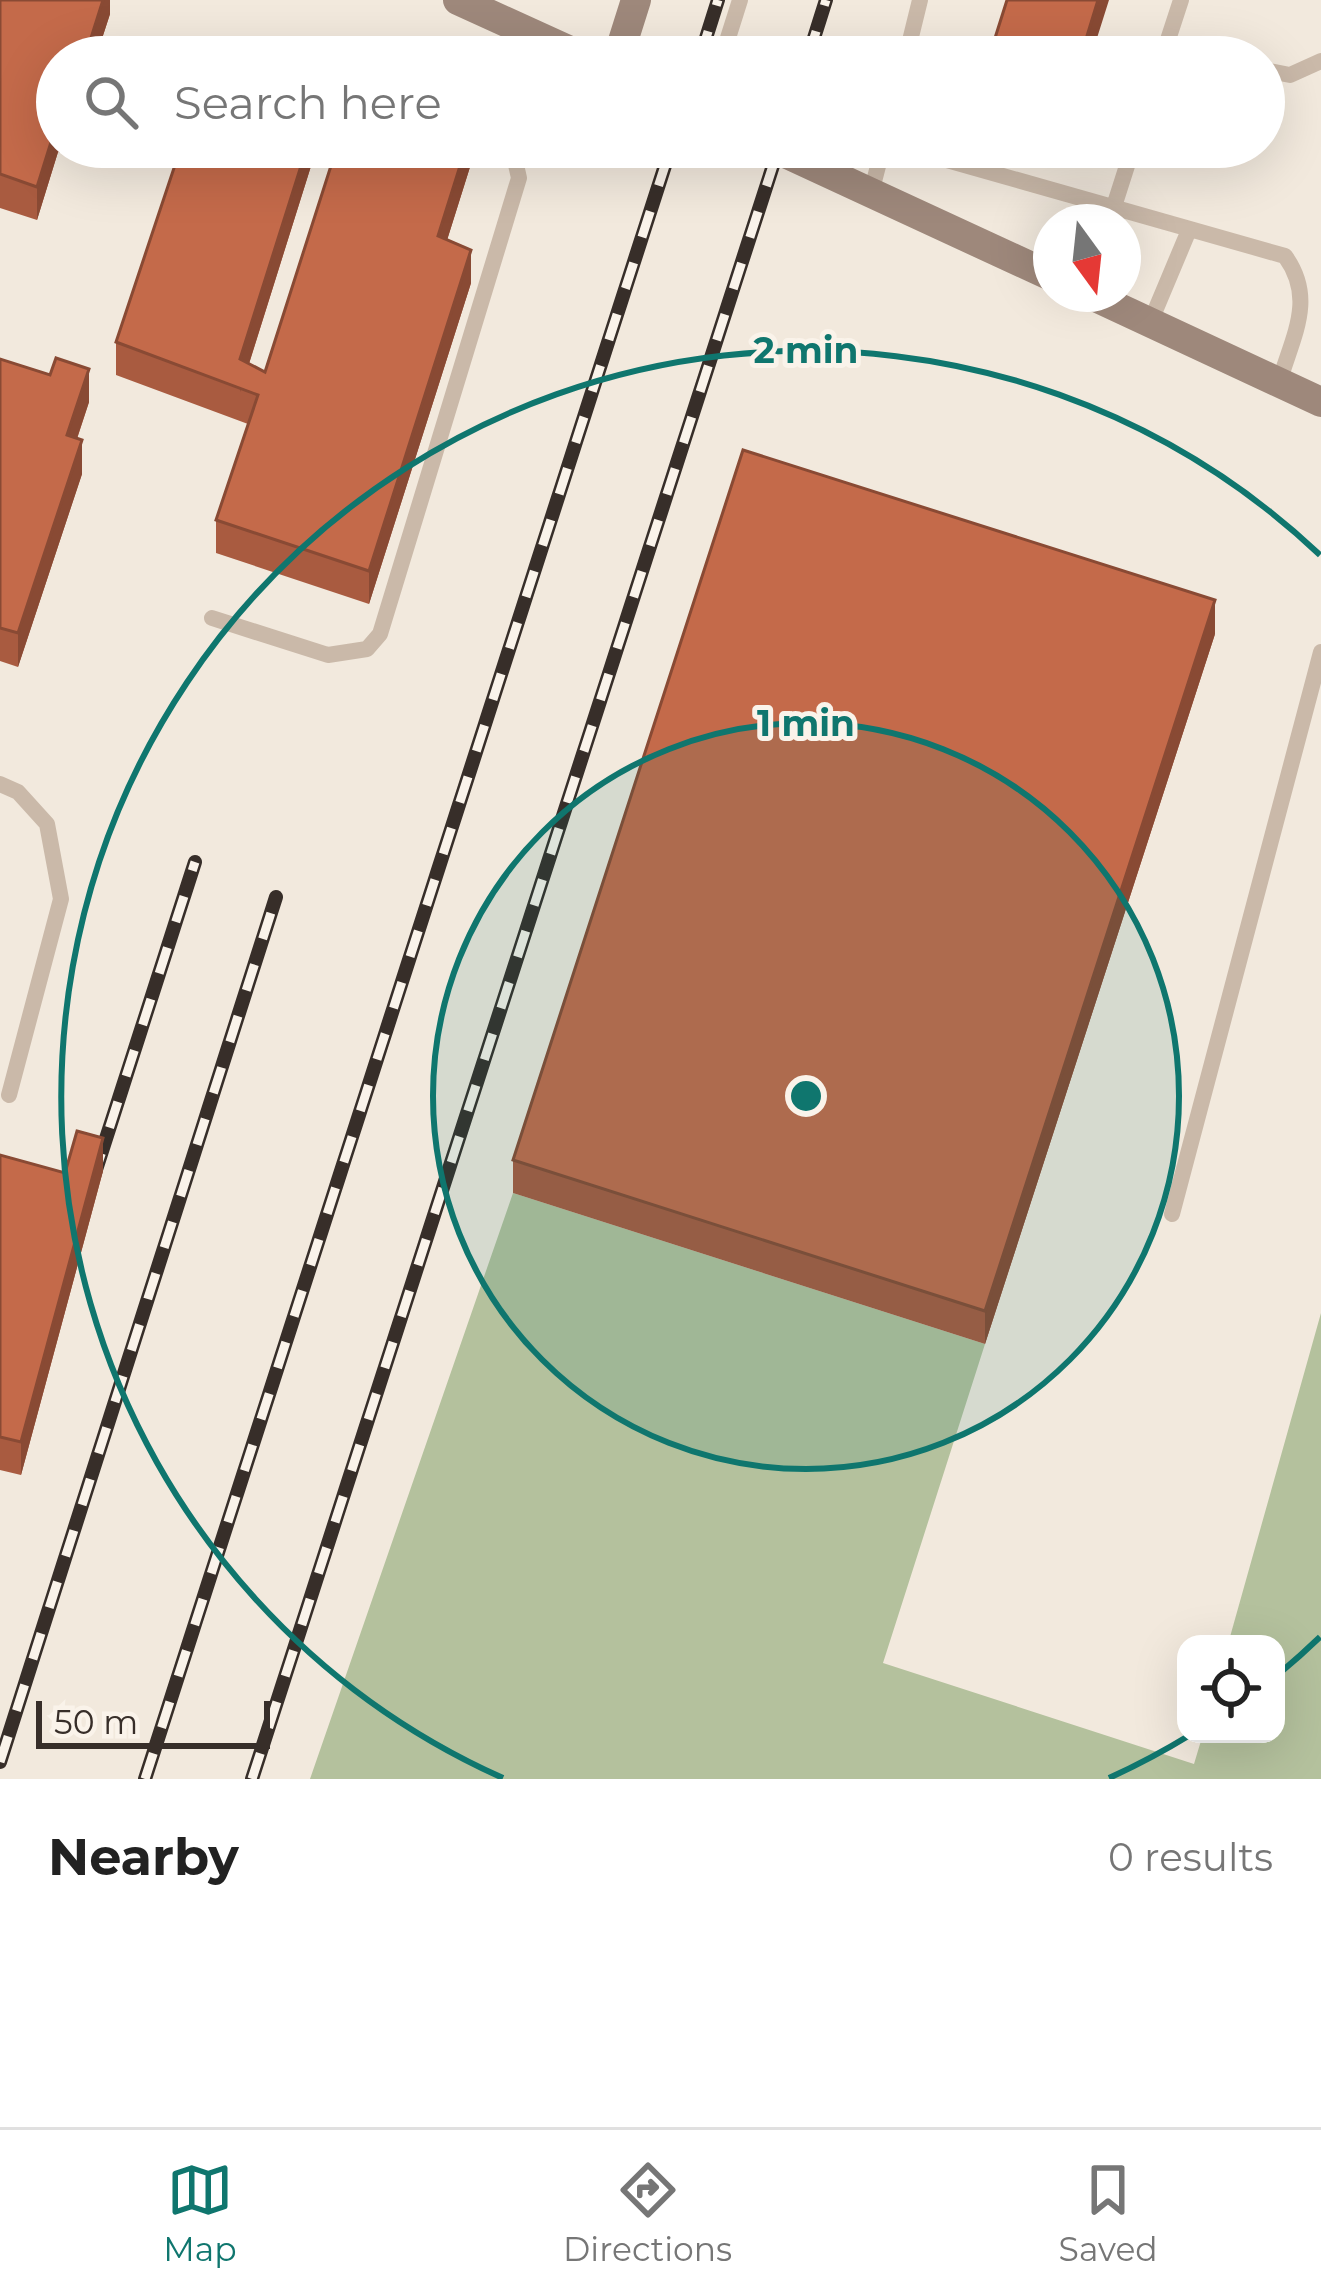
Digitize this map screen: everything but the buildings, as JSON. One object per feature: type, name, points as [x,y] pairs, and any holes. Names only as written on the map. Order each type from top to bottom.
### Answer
[{"type":"street","points":[[458,0],[516,36]]},
{"type":"street","points":[[625,36],[636,0]]},
{"type":"street","points":[[817,168],[1033,268]]},
{"type":"street","points":[[1127,312],[1321,402]]},
{"type":"lane","points":[[729,36],[740,0]]},
{"type":"lane","points":[[911,36],[920,0]]},
{"type":"lane","points":[[1170,36],[1181,0]]},
{"type":"lane","points":[[1285,74],[1321,61]]},
{"type":"lane","points":[[212,618],[328,655],[367,649],[380,634],[519,178],[517,168]]},
{"type":"lane","points":[[871,193],[878,168]]},
{"type":"lane","points":[[965,168],[1074,204]]},
{"type":"lane","points":[[1115,204],[1126,168]]},
{"type":"lane","points":[[1141,221],[1285,256],[1301,278],[1303,300],[1279,383]]},
{"type":"lane","points":[[1150,323],[1190,230]]},
{"type":"lane","points":[[1172,1214],[1321,652]]},
{"type":"lane","points":[[0,784],[18,792],[46,824],[61,899],[9,1095]]},
{"type":"green space","points":[[513,1193],[985,1344],[883,1663],[1194,1764],[1200,1743],[1285,1743],[1285,1635],[1231,1635],[1321,1313],[1321,1779],[310,1779]]},
{"type":"railway","points":[[707,36],[718,0]]},
{"type":"railway","points":[[815,36],[826,0]]},
{"type":"railway","points":[[145,1779],[664,168]]},
{"type":"railway","points":[[252,1779],[772,168]]},
{"type":"railway","points":[[93,1179],[195,862]]},
{"type":"railway","points":[[0,1762],[276,897]]}]
